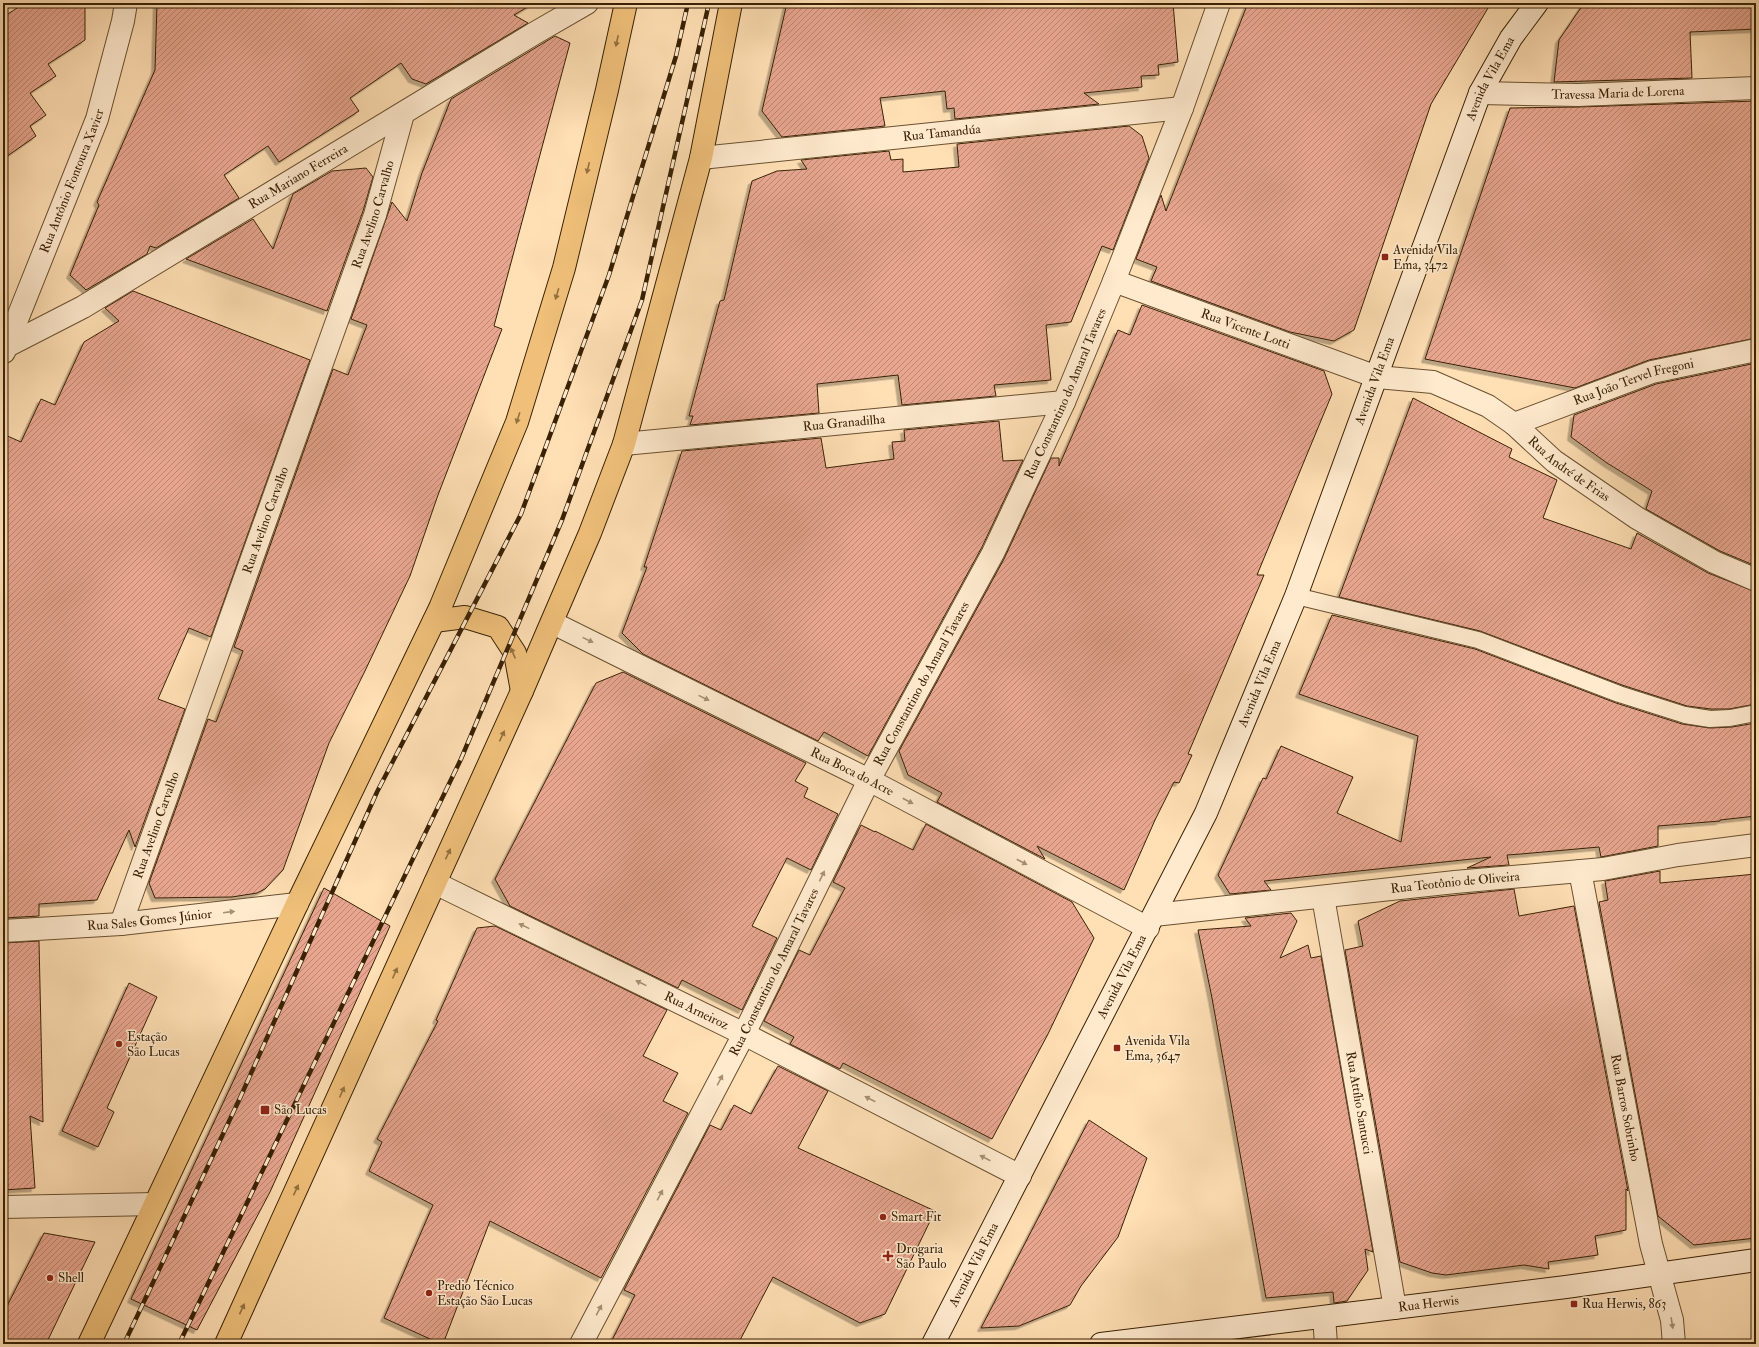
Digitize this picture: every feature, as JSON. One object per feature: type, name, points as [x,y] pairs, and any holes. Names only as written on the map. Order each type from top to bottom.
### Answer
[{"type":"main road","points":[[89,1344],[296,904],[434,622],[517,422],[564,268],[607,90],[626,3]]},
{"type":"main road","points":[[226,1344],[326,1127],[553,623],[590,533],[624,444],[701,158],[731,3]]},
{"type":"main road","points":[[434,622],[465,617],[498,627],[515,653],[522,691]]},
{"type":"street","name":"Rua Antônio Fontoura Xavier","points":[[5,351],[97,119],[123,21],[126,3]]},
{"type":"street","name":"Rua Mariano Ferreira","points":[[5,351],[83,307],[403,114],[535,32],[587,3]]},
{"type":"street","name":"Rua Constantino do Amaral Tavares","points":[[581,1344],[744,1034],[869,780],[993,553],[1064,402],[1114,281],[1182,108],[1219,3]]},
{"type":"street","name":"Avenida Vila Ema","points":[[933,1344],[1206,813],[1296,596],[1480,93],[1512,38],[1537,3]]},
{"type":"street","name":"Travessa Maria de Lorena","points":[[1480,93],[1578,95],[1756,88]]},
{"type":"street","name":"Rua Tamandúa","points":[[701,158],[1182,108]]},
{"type":"street","name":"Rua Avelino Carvalho","points":[[121,924],[375,215],[403,114]]},
{"type":"street","name":"Rua Vicente Lotti","points":[[1114,281],[1377,377]]},
{"type":"street","name":"Rua João Tervel Fregoni","points":[[1514,424],[1652,372],[1756,350]]},
{"type":"street","name":"Rua André de Frias","points":[[1377,377],[1433,382],[1488,406],[1514,424],[1554,461],[1638,518],[1714,562],[1756,580]]},
{"type":"street","name":"Rua Granadilha","points":[[624,444],[1064,402]]},
{"type":"street","name":"Rua Boca do Acre","points":[[553,623],[1151,922]]},
{"type":"street","name":"Rua Teotônio de Oliveira","points":[[1151,922],[1323,897],[1455,882],[1603,869],[1678,856],[1756,845]]},
{"type":"street","name":"Rua Barros Sobrinho","points":[[1580,871],[1651,1244],[1672,1320],[1674,1344]]},
{"type":"street","name":"Rua Arneiroz","points":[[435,883],[744,1034],[1020,1176]]},
{"type":"street","name":"Rua Attílio Santucci","points":[[1323,897],[1395,1308]]},
{"type":"street","name":"Rua Sales Gomes Júnior","points":[[3,931],[121,924],[296,904]]},
{"type":"street","points":[[3,1207],[154,1204]]},
{"type":"street","name":"Rua Herwis","points":[[1101,1344],[1659,1275],[1756,1260]]},
{"type":"street","points":[[1324,1317],[1326,1344]]},
{"type":"lane","points":[[1296,596],[1478,640],[1619,694],[1685,715],[1710,719],[1730,718],[1756,713]]},
{"type":"building","points":[[25,3],[85,3],[85,40],[48,64],[56,76],[30,93],[46,115],[30,126],[36,136],[3,159],[3,17]]},
{"type":"building","points":[[157,3],[534,3],[514,15],[528,23],[426,84],[412,79],[401,63],[350,98],[359,111],[279,162],[268,146],[224,175],[239,198],[156,248],[150,246],[147,254],[86,290],[70,275],[99,205],[97,202],[155,70]]},
{"type":"building","points":[[787,3],[1173,3],[1178,62],[1158,65],[1159,75],[1141,76],[1142,87],[1084,93],[1099,104],[955,119],[954,108],[947,109],[945,91],[880,98],[885,126],[782,137],[762,111]]},
{"type":"building","points":[[1248,3],[1491,3],[1431,104],[1354,330],[1334,341],[1290,332],[1151,281],[1157,267],[1136,259],[1161,195],[1166,211]]},
{"type":"building","points":[[1584,3],[1756,3],[1756,29],[1690,32],[1692,78],[1554,82],[1559,40]]},
{"type":"building","points":[[555,36],[570,43],[494,326],[502,329],[438,495],[410,576],[329,743],[283,870],[265,889],[257,893],[232,897],[155,898],[149,883],[208,719],[216,722],[243,651],[234,647],[333,369],[348,375],[367,325],[351,319],[392,202],[407,221],[422,173],[451,99]]},
{"type":"building","points":[[1756,101],[1756,338],[1649,360],[1575,388],[1425,359],[1510,108]]},
{"type":"building","points":[[1129,126],[1142,136],[1149,158],[1113,250],[1102,246],[1071,322],[1046,325],[1051,380],[994,385],[996,396],[902,405],[898,375],[817,384],[819,413],[690,425],[693,416],[689,416],[720,301],[724,300],[752,181],[777,171],[807,169],[801,160],[889,151],[891,160],[903,159],[903,172],[959,167],[957,144]]},
{"type":"building","points":[[366,168],[373,177],[363,211],[327,311],[186,259],[253,219],[273,249],[293,194],[332,171]]},
{"type":"building","points":[[133,291],[310,360],[211,637],[189,628],[158,699],[185,709],[135,847],[129,830],[97,900],[39,904],[39,916],[3,918],[3,434],[21,442],[41,399],[55,405],[84,342],[119,321],[105,308]]},
{"type":"building","points":[[1142,305],[1324,371],[1332,394],[1257,575],[1264,575],[1188,754],[1192,755],[1179,783],[1174,782],[1155,820],[1124,890],[1037,846],[1045,859],[937,802],[942,793],[908,775],[899,751],[1004,559],[1051,458],[1059,458],[1059,466],[1118,330],[1130,335]]},
{"type":"building","points":[[1756,363],[1756,566],[1720,551],[1646,509],[1652,491],[1607,463],[1571,437],[1574,415],[1656,384]]},
{"type":"building","points":[[1413,398],[1512,449],[1509,457],[1557,480],[1543,518],[1631,549],[1637,533],[1708,573],[1756,592],[1756,704],[1729,709],[1711,709],[1687,706],[1622,685],[1480,631],[1339,597]]},
{"type":"building","points":[[999,421],[1003,461],[1023,460],[982,547],[868,756],[824,732],[818,741],[643,654],[622,633],[647,567],[644,567],[682,451],[821,438],[826,468],[894,459],[892,442],[905,441],[904,430]]},
{"type":"building","points":[[1332,615],[1475,649],[1616,703],[1682,724],[1710,728],[1732,727],[1756,723],[1756,816],[1720,821],[1658,826],[1658,846],[1601,857],[1599,847],[1507,855],[1509,865],[1467,868],[1491,857],[1264,881],[1271,890],[1230,894],[1218,875],[1263,778],[1266,779],[1281,746],[1353,777],[1337,813],[1401,842],[1418,736],[1299,694]]},
{"type":"building","points":[[623,672],[806,763],[795,781],[808,788],[804,797],[838,814],[811,870],[787,858],[752,926],[777,938],[742,1010],[682,980],[678,988],[510,906],[495,879],[596,683]]},
{"type":"building","points":[[926,824],[1072,902],[1094,938],[1048,1034],[992,1139],[843,1063],[840,1069],[790,1044],[794,1037],[764,1021],[799,950],[810,955],[845,888],[833,882],[861,825],[913,850]]},
{"type":"building","points":[[1660,871],[1660,883],[1756,874],[1756,1238],[1694,1245],[1658,1216],[1599,902],[1608,900],[1605,881]]},
{"type":"building","name":"São Lucas","points":[[324,888],[390,926],[270,1192],[197,1330],[131,1299]]},
{"type":"building","points":[[1514,889],[1519,916],[1574,906],[1628,1191],[1626,1189],[1626,1230],[1595,1236],[1598,1255],[1548,1262],[1549,1269],[1524,1265],[1446,1275],[1432,1273],[1400,1262],[1345,950],[1363,946],[1358,921],[1400,901]]},
{"type":"building","points":[[1291,913],[1297,921],[1280,958],[1308,945],[1311,958],[1321,956],[1373,1252],[1365,1249],[1368,1270],[1347,1301],[1334,1303],[1333,1292],[1266,1298],[1212,998],[1198,930],[1251,926],[1245,918]]},
{"type":"building","points":[[495,926],[667,1010],[643,1056],[678,1073],[663,1101],[688,1113],[601,1278],[490,1221],[443,1344],[441,1344],[384,1318],[433,1205],[369,1171],[382,1142],[377,1139],[438,1021],[436,1020],[477,928]]},
{"type":"building","points":[[39,941],[43,1122],[30,1116],[35,1188],[3,1190],[3,943]]},
{"type":"building","name":"Estação São Lucas","points":[[129,983],[157,997],[107,1108],[114,1112],[98,1147],[62,1131]]},
{"type":"building","points":[[778,1066],[828,1091],[798,1148],[935,1211],[885,1314],[860,1323],[773,1277],[738,1344],[610,1344],[635,1295],[624,1290],[710,1125],[721,1130],[734,1105],[751,1114]]},
{"type":"building","points":[[1089,1120],[1147,1158],[1118,1237],[1081,1286],[1070,1305],[1019,1326],[981,1328]]},
{"type":"building","name":"Shell","points":[[44,1233],[95,1242],[46,1344],[3,1344],[3,1314]]},
{"type":"railway","points":[[124,1344],[240,1098],[377,792],[521,514],[609,275],[676,56],[688,3]]},
{"type":"railway","points":[[179,1344],[461,759],[562,520],[642,300],[709,3]]},
{"type":"place","name":"Avenida Vila Ema, 3472","points":[[1385,257]]},
{"type":"place","name":"Estação São Lucas","points":[[119,1044]]},
{"type":"place","name":"Avenida Vila Ema, 3647","points":[[1117,1048]]},
{"type":"place","name":"São Lucas","points":[[265,1110]]},
{"type":"place","name":"Smart Fit","points":[[883,1217]]},
{"type":"place","name":"Drogaria São Paulo","points":[[888,1256]]},
{"type":"place","name":"Shell","points":[[50,1278]]},
{"type":"place","name":"Predio Técnico Estação São Lucas","points":[[429,1293]]},
{"type":"place","name":"Rua Herwis, 863","points":[[1574,1304]]}]
